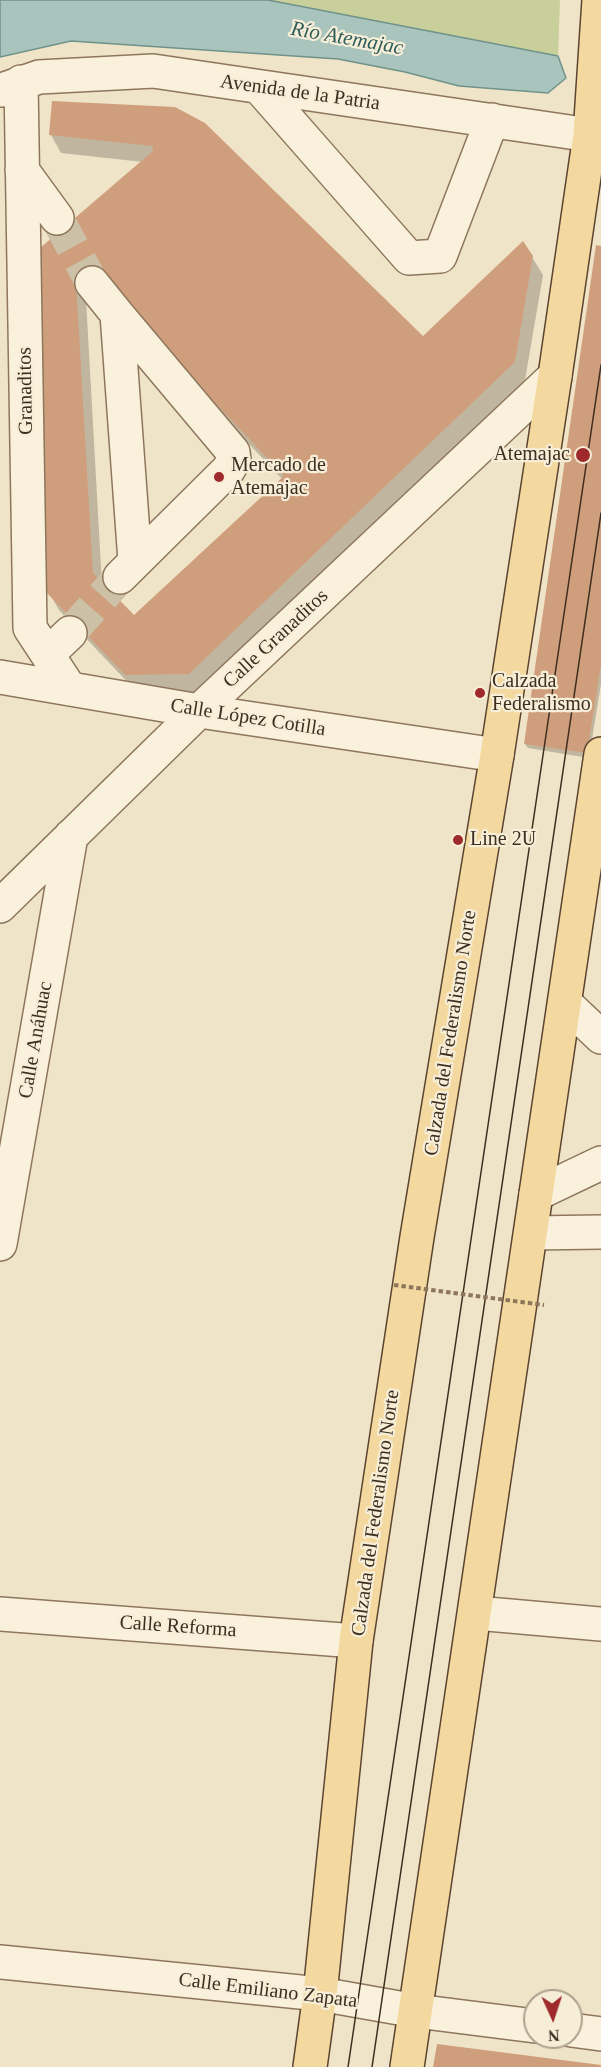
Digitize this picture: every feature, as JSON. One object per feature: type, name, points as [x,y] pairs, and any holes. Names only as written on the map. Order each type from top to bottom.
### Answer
[{"type":"main road","name":"Calzada del Federalismo Norte","points":[[310,2067],[320,1994],[356,1641],[417,1237],[497,755],[555,376],[595,136],[599,0]]},
{"type":"main road","points":[[407,2067],[600,764]]},
{"type":"street","name":"Avenida de la Patria","points":[[11,87],[39,77],[153,71],[595,136]]},
{"type":"street","name":"Granaditos","points":[[11,87],[22,170],[30,628],[59,644],[70,689]]},
{"type":"street","points":[[259,87],[409,258],[440,256],[492,120]]},
{"type":"street","points":[[22,170],[57,218]]},
{"type":"street","points":[[92,283],[233,452],[234,460],[228,470],[127,569],[117,314]]},
{"type":"street","name":"Calle Granaditos","points":[[0,906],[200,711],[555,376]]},
{"type":"street","name":"Calle López Cotilla","points":[[0,678],[200,711],[497,755]]},
{"type":"street","name":"Calle Anáhuac","points":[[0,1244],[71,836]]},
{"type":"street","points":[[565,1003],[601,1038]]},
{"type":"street","points":[[536,1194],[601,1163]]},
{"type":"street","points":[[531,1233],[601,1232]]},
{"type":"street","points":[[476,1613],[601,1624]]},
{"type":"street","name":"Calle Reforma","points":[[0,1614],[356,1641]]},
{"type":"street","name":"Calle Emiliano Zapata","points":[[0,1962],[320,1994],[416,2011],[523,2024]]},
{"type":"street","points":[[583,2032],[601,2034]]},
{"type":"path","points":[[393,1285],[544,1305]]},
{"type":"green space","points":[[268,0],[560,0],[558,56]]},
{"type":"water","name":"Río Atemajac","points":[[0,0],[268,0],[558,56],[566,78],[548,93],[459,86],[405,72],[338,59],[71,41],[0,57]]},
{"type":"building","name":"Mercado de Atemajac","points":[[52,101],[175,107],[205,123],[423,336],[523,241],[533,256],[515,362],[189,674],[125,675],[46,592],[33,254],[153,151],[152,146],[49,135]],"holes":[[[87,267],[284,476],[134,615],[93,573],[76,281]]]},
{"type":"building","name":"Atemajac","points":[[596,245],[601,246],[601,665],[587,753],[524,744]]},
{"type":"building","points":[[437,2044],[601,2065],[601,2067],[433,2067]]},
{"type":"tunnel","points":[[57,218],[92,283]]},
{"type":"tunnel","points":[[70,633],[120,577]]},
{"type":"tram line","points":[[348,2067],[601,365]]},
{"type":"tram line","points":[[372,2067],[601,513]]},
{"type":"place","name":"Atemajac","points":[[583,455]]},
{"type":"place","name":"Mercado de Atemajac","points":[[219,477]]},
{"type":"place","name":"Calzada Federalismo","points":[[480,693]]},
{"type":"place","name":"Line 2U","points":[[458,840]]}]
